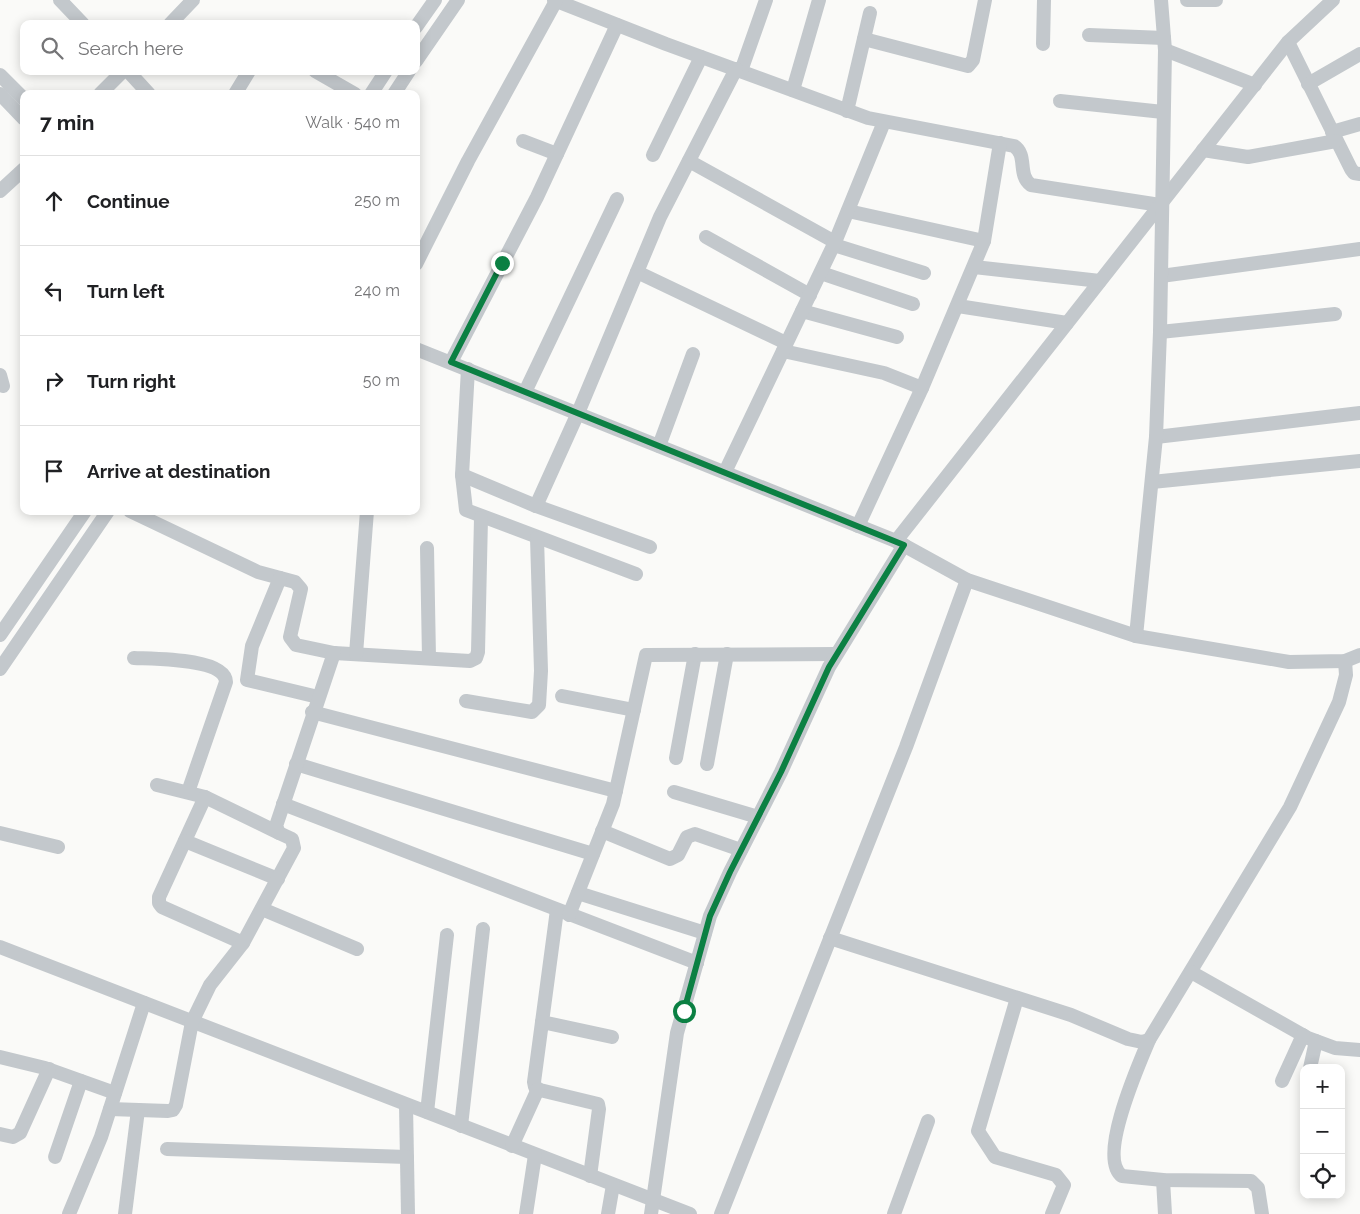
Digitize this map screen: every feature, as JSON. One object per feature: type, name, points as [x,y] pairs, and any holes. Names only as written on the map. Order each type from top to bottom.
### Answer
[{"type":"street","points":[[174,20],[193,0]]},
{"type":"street","points":[[420,21],[435,0]]},
{"type":"street","points":[[420,55],[458,0]]},
{"type":"street","points":[[536,506],[578,413],[660,217],[739,70],[766,0]]},
{"type":"street","points":[[793,90],[819,0]]},
{"type":"street","points":[[864,39],[968,66],[972,64],[986,0]]},
{"type":"street","points":[[1043,44],[1044,0]]},
{"type":"street","points":[[1136,636],[1156,437],[1160,332],[1160,204],[1164,44],[1161,0]]},
{"type":"street","points":[[1187,0],[1216,0]]},
{"type":"street","points":[[651,1214],[677,1033],[705,934],[717,899],[836,654],[900,543],[1067,323],[1288,42],[1333,0]]},
{"type":"street","points":[[62,1],[79,20]]},
{"type":"street","points":[[420,256],[468,161],[555,1],[847,111],[884,122],[1018,148],[1024,177],[1031,185],[1160,204]]},
{"type":"street","points":[[847,111],[870,13]]},
{"type":"street","points":[[451,362],[557,154],[617,25]]},
{"type":"street","points":[[1089,35],[1164,44],[1254,85]]},
{"type":"street","points":[[1288,42],[1351,169],[1354,173],[1360,174]]},
{"type":"street","points":[[1308,84],[1360,54]]},
{"type":"street","points":[[653,155],[701,57]]},
{"type":"street","points":[[0,75],[20,95]]},
{"type":"street","points":[[104,90],[119,75]]},
{"type":"street","points":[[132,75],[145,90]]},
{"type":"street","points":[[237,90],[247,75]]},
{"type":"street","points":[[322,75],[348,90]]},
{"type":"street","points":[[374,90],[383,75]]},
{"type":"street","points":[[397,90],[407,75]]},
{"type":"street","points":[[0,94],[20,115]]},
{"type":"street","points":[[1060,101],[1163,112]]},
{"type":"street","points":[[725,472],[835,244],[884,122]]},
{"type":"street","points":[[1203,150],[1248,157],[1334,137],[1360,124]]},
{"type":"street","points":[[523,141],[557,154]]},
{"type":"street","points":[[858,526],[922,388],[984,241],[1000,144]]},
{"type":"street","points":[[689,161],[835,244],[924,273]]},
{"type":"street","points":[[0,191],[20,173]]},
{"type":"street","points":[[525,392],[617,199]]},
{"type":"street","points":[[848,211],[984,241]]},
{"type":"street","points":[[706,237],[810,295]]},
{"type":"street","points":[[1161,276],[1360,249]]},
{"type":"street","points":[[974,267],[1100,281]]},
{"type":"street","points":[[637,272],[785,347],[884,373],[922,388]]},
{"type":"street","points":[[821,272],[913,304]]},
{"type":"street","points":[[958,306],[1067,323]]},
{"type":"street","points":[[802,311],[897,337]]},
{"type":"street","points":[[1160,332],[1335,314]]},
{"type":"street","points":[[420,350],[900,543],[967,580],[1136,636],[1289,662],[1345,661],[1360,655]]},
{"type":"street","points":[[659,446],[693,354]]},
{"type":"street","points":[[468,369],[462,475],[466,510],[481,518],[636,574]]},
{"type":"street","points":[[1156,437],[1360,413]]},
{"type":"street","points":[[1152,482],[1360,462]]},
{"type":"street","points":[[462,475],[536,506],[650,547]]},
{"type":"street","points":[[0,635],[82,515]]},
{"type":"street","points":[[0,669],[105,515]]},
{"type":"street","points":[[138,515],[258,572],[296,582],[301,589],[290,637],[291,641],[296,645],[334,653],[470,661],[476,658],[478,652],[481,518]]},
{"type":"street","points":[[356,654],[367,515]]},
{"type":"street","points":[[466,701],[532,712],[539,705],[541,670],[536,538]]},
{"type":"street","points":[[427,548],[429,658]]},
{"type":"street","points":[[280,578],[252,646],[246,680],[318,697]]},
{"type":"street","points":[[721,1214],[906,747],[967,580]]},
{"type":"street","points":[[279,833],[276,826],[312,712],[334,653]]},
{"type":"street","points":[[676,758],[695,654]]},
{"type":"street","points":[[707,764],[728,654]]},
{"type":"street","points":[[590,1176],[599,1109],[598,1104],[538,1089],[534,1082],[542,1022],[563,913],[578,894],[616,791],[643,660],[646,655],[836,654]]},
{"type":"street","points":[[134,658],[202,663],[222,672],[226,677],[226,682],[188,792]]},
{"type":"street","points":[[1262,1214],[1258,1188],[1251,1181],[1163,1180],[1122,1176],[1115,1169],[1114,1162],[1122,1108],[1148,1040],[1290,807],[1316,755],[1339,702],[1346,675],[1345,661]]},
{"type":"street","points":[[562,696],[634,710]]},
{"type":"street","points":[[312,712],[616,791]]},
{"type":"street","points":[[296,764],[594,854]]},
{"type":"street","points":[[110,1109],[168,1112],[173,1110],[192,1022],[210,985],[243,943],[278,879],[294,843],[292,839],[205,797],[157,785]]},
{"type":"street","points":[[674,792],[758,817]]},
{"type":"street","points":[[205,797],[159,903],[162,907],[243,943]]},
{"type":"street","points":[[283,804],[697,963]]},
{"type":"street","points":[[602,832],[670,859],[678,855],[687,837],[695,834],[741,850]]},
{"type":"street","points":[[0,833],[58,847]]},
{"type":"street","points":[[185,841],[278,879]]},
{"type":"street","points":[[578,894],[705,934]]},
{"type":"street","points":[[262,909],[357,949]]},
{"type":"street","points":[[460,1126],[483,929]]},
{"type":"street","points":[[427,1112],[447,936]]},
{"type":"street","points":[[830,938],[1071,1015],[1128,1039],[1142,1042],[1148,1040]]},
{"type":"street","points":[[0,947],[690,1214]]},
{"type":"street","points":[[1191,972],[1310,1038],[1335,1048],[1360,1050]]},
{"type":"street","points":[[1017,998],[978,1131],[995,1157],[1061,1178],[1064,1185],[1052,1214]]},
{"type":"street","points":[[69,1214],[101,1137],[144,1003]]},
{"type":"street","points":[[542,1022],[612,1037]]},
{"type":"street","points":[[1310,1038],[1310,1064]]},
{"type":"street","points":[[1282,1081],[1310,1038]]},
{"type":"street","points":[[0,1058],[49,1069],[115,1092]]},
{"type":"street","points":[[0,1134],[13,1137],[20,1133],[49,1069]]},
{"type":"street","points":[[56,1157],[81,1081]]},
{"type":"street","points":[[512,1146],[538,1089]]},
{"type":"street","points":[[406,1105],[408,1214]]},
{"type":"street","points":[[125,1214],[138,1110]]},
{"type":"street","points":[[894,1214],[928,1121]]},
{"type":"street","points":[[167,1149],[407,1157]]},
{"type":"street","points":[[526,1214],[536,1155]]},
{"type":"street","points":[[1163,1180],[1165,1214]]},
{"type":"street","points":[[608,1214],[613,1185]]},
{"type":"route","points":[[502,263],[451,362],[904,545],[829,667],[781,772],[717,899],[710,916],[684,1011]]}]
